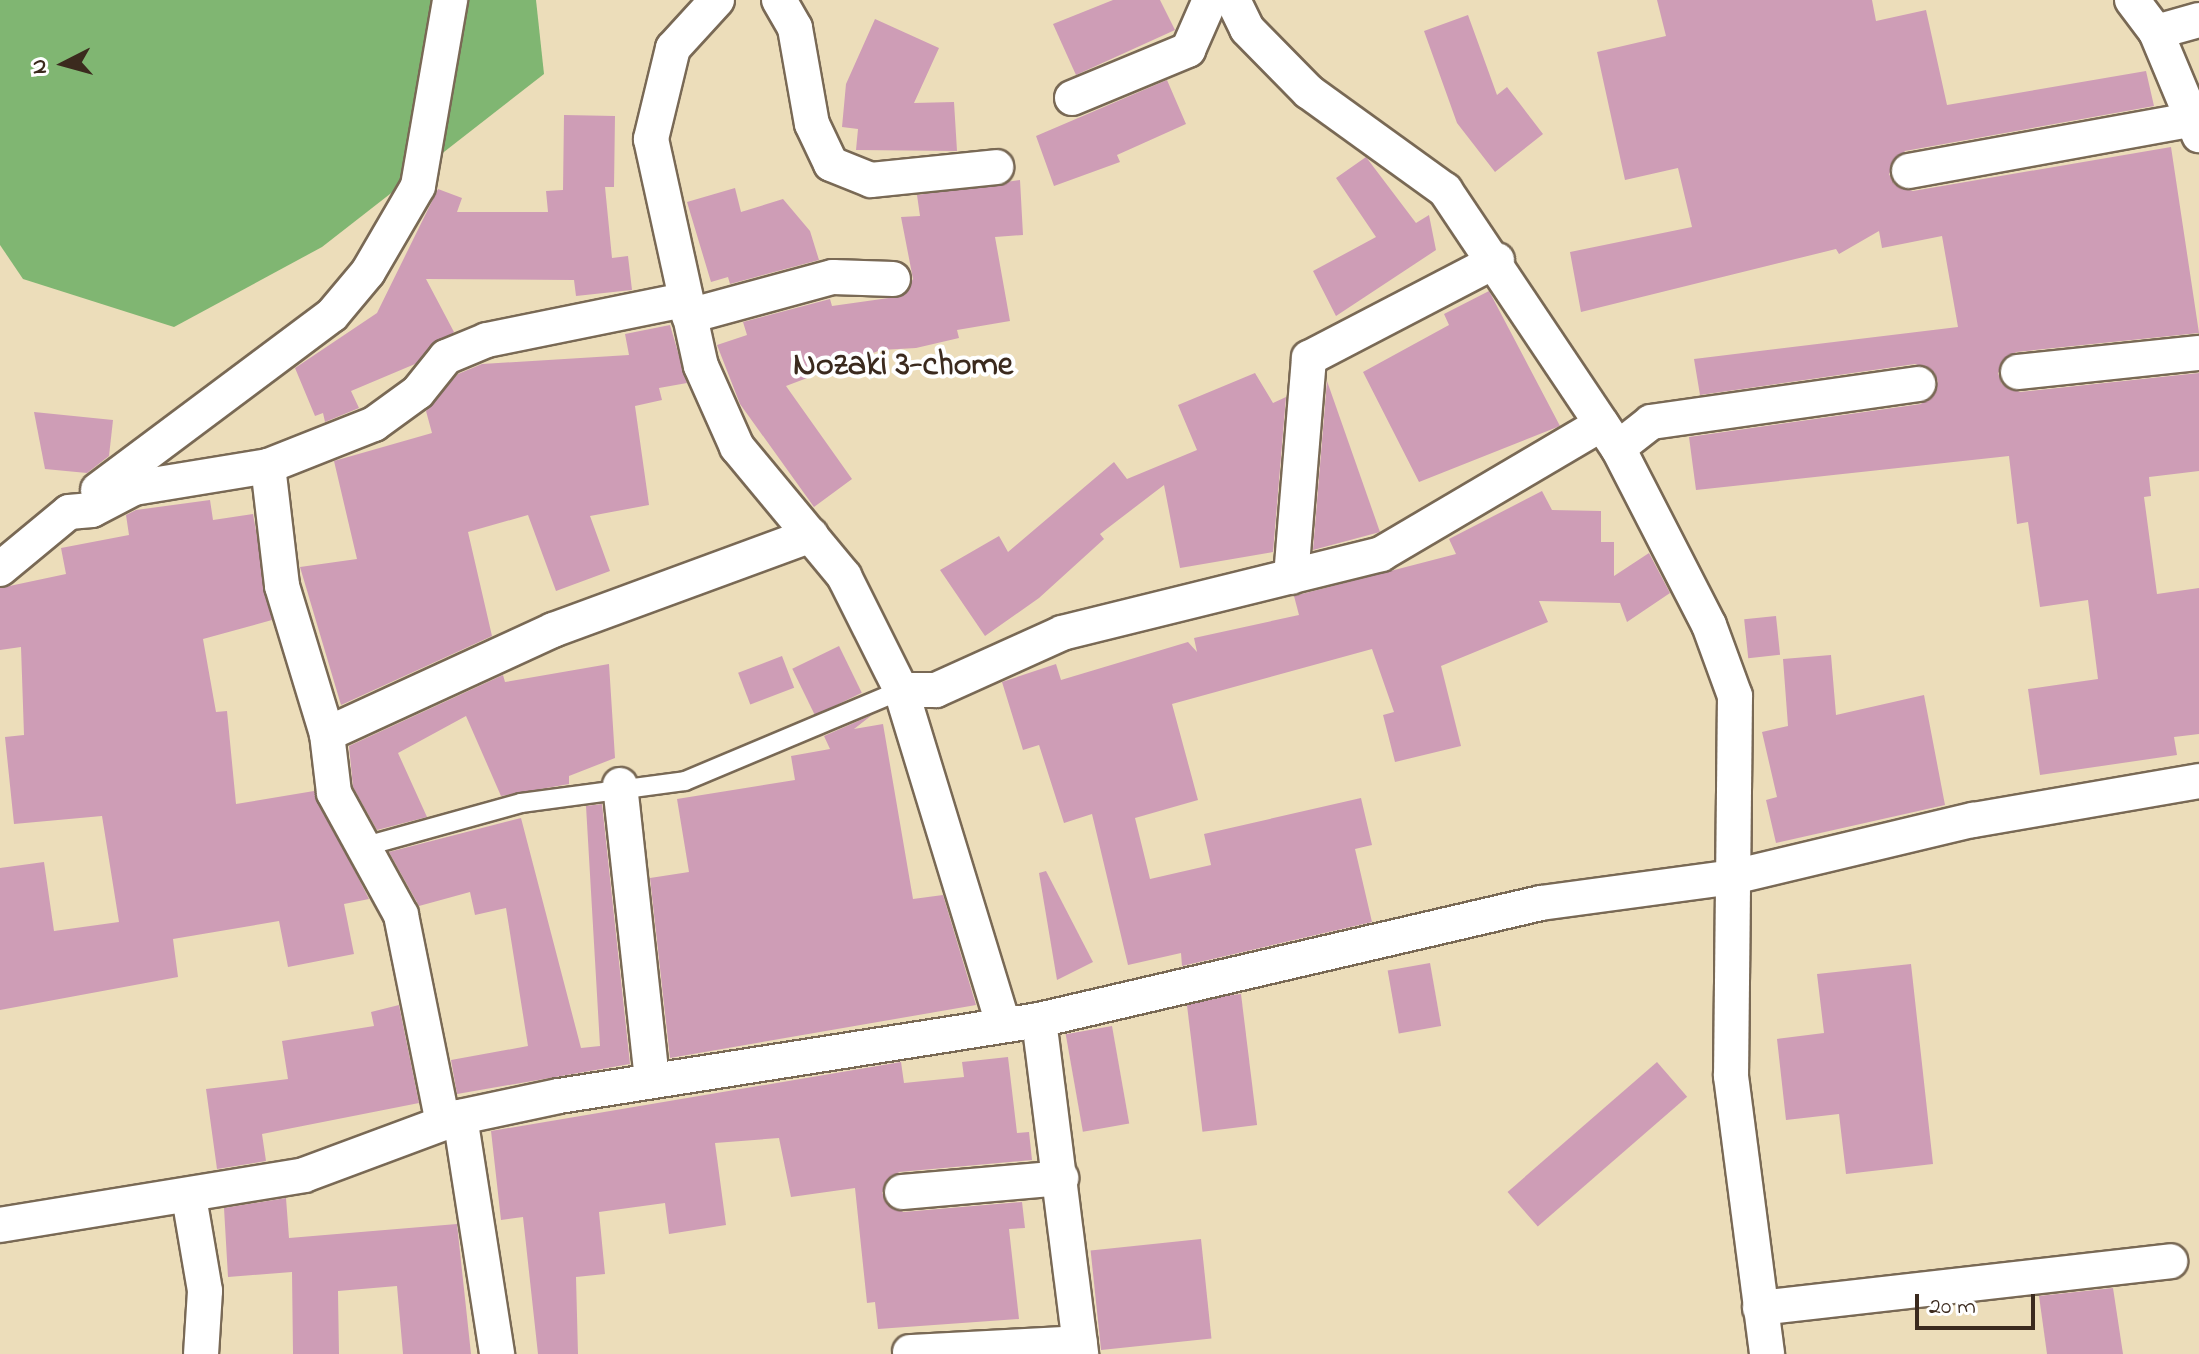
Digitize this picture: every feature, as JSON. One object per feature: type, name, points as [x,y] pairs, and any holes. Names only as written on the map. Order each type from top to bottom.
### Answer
[{"type":"street","points":[[0,569],[69,512],[332,315],[368,272],[418,186],[450,0]]},
{"type":"street","points":[[717,0],[673,48],[651,139],[686,308],[737,447],[844,576],[901,690],[1003,1024]]},
{"type":"street","points":[[779,0],[795,28],[812,124],[831,164],[871,180],[996,167]]},
{"type":"street","points":[[1072,98],[1188,50],[1210,0]]},
{"type":"street","points":[[1233,0],[1247,29],[1309,92],[1445,190],[1497,260],[1610,436],[1679,559],[1735,696],[1731,1076],[1767,1354]]},
{"type":"street","points":[[1909,171],[2196,127],[2156,32],[2132,0]]},
{"type":"street","points":[[2156,32],[2199,20]]},
{"type":"street","points":[[1291,577],[1309,358],[1497,260]]},
{"type":"street","points":[[69,512],[92,510],[134,488],[268,466],[374,424],[418,392],[446,357],[487,340],[686,308],[833,277],[893,279]]},
{"type":"street","points":[[2018,372],[2199,353]]},
{"type":"street","points":[[901,690],[936,690],[1062,633],[1381,554],[1610,436],[1651,422],[1918,384]]},
{"type":"street","points":[[268,466],[282,586],[327,734],[334,793],[366,846],[401,915],[452,1120],[497,1354]]},
{"type":"street","points":[[327,734],[553,630],[811,535]]},
{"type":"street","points":[[0,1225],[189,1197],[304,1175],[452,1120],[652,1078],[1039,1020],[1541,903],[1733,877],[1973,820],[2199,781]]},
{"type":"street","points":[[620,785],[652,1078]]},
{"type":"street","points":[[910,1352],[1080,1348],[1039,1020]]},
{"type":"street","points":[[902,1192],[1061,1178]]},
{"type":"street","points":[[189,1197],[205,1291],[201,1354]]},
{"type":"street","points":[[1760,1308],[2170,1261]]},
{"type":"lane","points":[[366,846],[521,803],[620,785],[685,781],[901,690]]},
{"type":"green space","points":[[0,0],[536,0],[544,74],[322,247],[174,327],[23,279],[0,245]]},
{"type":"building","points":[[1113,0],[1160,0],[1175,30],[1076,75],[1053,24]]},
{"type":"building","points":[[1657,0],[1872,0],[1876,21],[1926,10],[1947,105],[2146,71],[2154,106],[1905,151],[1889,174],[1894,184],[1913,191],[2171,147],[2199,333],[2016,352],[1998,373],[2002,384],[2020,392],[2199,373],[2199,471],[2149,477],[2151,496],[2144,497],[2157,594],[2199,588],[2199,734],[2174,737],[2177,755],[2040,775],[2028,689],[2098,679],[2088,600],[2040,607],[2028,522],[2017,524],[2009,456],[1696,490],[1689,437],[1921,404],[1938,382],[1933,371],[1915,364],[1700,395],[1694,359],[1958,327],[1942,236],[1882,248],[1879,231],[1839,254],[1836,249],[1581,312],[1570,252],[1692,227],[1678,168],[1625,180],[1597,52],[1666,36]]},
{"type":"building","points":[[1468,15],[1497,95],[1507,87],[1543,134],[1495,172],[1457,123],[1424,31]]},
{"type":"building","points":[[875,19],[939,48],[914,103],[954,102],[957,151],[856,150],[858,129],[842,127],[846,84]]},
{"type":"building","points":[[1167,80],[1186,124],[1117,155],[1120,162],[1054,186],[1036,136]]},
{"type":"building","points":[[564,115],[615,116],[614,187],[605,187],[612,258],[628,256],[632,290],[576,296],[574,280],[426,279],[454,332],[415,364],[351,391],[359,408],[325,422],[323,413],[315,416],[295,368],[377,313],[438,189],[462,198],[457,212],[548,212],[546,191],[563,190]]},
{"type":"building","points":[[1366,157],[1416,223],[1429,215],[1436,250],[1336,316],[1313,271],[1376,237],[1336,178]]},
{"type":"building","points":[[1020,180],[1023,235],[995,237],[1010,321],[957,330],[959,338],[916,348],[881,350],[786,386],[852,479],[814,507],[740,404],[717,345],[747,335],[743,322],[830,299],[832,306],[903,296],[913,279],[901,217],[920,216],[917,195]]},
{"type":"building","points":[[735,188],[741,212],[783,199],[810,231],[819,260],[730,284],[728,277],[711,282],[687,202]]},
{"type":"building","points":[[1489,291],[1560,426],[1419,482],[1363,372],[1449,325],[1444,314]]},
{"type":"building","points":[[670,325],[687,383],[659,388],[662,400],[635,406],[649,505],[590,516],[610,571],[556,591],[528,515],[468,532],[492,636],[341,705],[300,567],[357,559],[334,461],[432,433],[426,411],[458,374],[482,364],[629,355],[625,334]]},
{"type":"building","points":[[1255,373],[1273,403],[1286,397],[1273,552],[1180,568],[1164,485],[1100,534],[1104,539],[1039,598],[985,636],[940,570],[999,536],[1008,552],[1114,462],[1127,479],[1197,450],[1178,405]]},
{"type":"building","points":[[1327,381],[1380,532],[1313,550]]},
{"type":"building","points":[[34,412],[113,420],[109,456],[87,473],[45,469]]},
{"type":"building","points":[[1542,491],[1552,510],[1601,511],[1601,542],[1614,542],[1614,576],[1649,553],[1670,593],[1627,622],[1620,603],[1539,601],[1548,622],[1441,666],[1461,746],[1395,762],[1383,715],[1394,712],[1372,649],[1172,704],[1198,800],[1135,818],[1150,879],[1211,865],[1204,834],[1361,798],[1372,845],[1355,849],[1372,922],[1182,966],[1181,953],[1128,965],[1092,814],[1064,823],[1039,745],[1023,750],[1002,682],[1056,664],[1061,680],[1188,642],[1197,652],[1194,638],[1299,615],[1294,596],[1456,554],[1449,539]]},
{"type":"building","points":[[210,500],[213,520],[253,514],[272,620],[203,639],[216,712],[227,711],[236,804],[314,791],[369,899],[344,904],[354,954],[288,967],[279,921],[173,939],[178,977],[0,1010],[0,868],[44,862],[54,931],[119,922],[102,816],[14,824],[5,737],[24,735],[21,647],[0,650],[0,588],[66,574],[61,548],[129,535],[126,515],[136,510]]},
{"type":"building","points":[[1776,616],[1780,655],[1748,658],[1744,619]]},
{"type":"building","points":[[839,646],[862,693],[815,716],[792,669]]},
{"type":"building","points":[[1831,655],[1836,715],[1924,695],[1945,805],[1776,843],[1766,800],[1777,797],[1762,732],[1788,726],[1783,659]]},
{"type":"building","points":[[782,656],[794,688],[750,705],[738,673]]},
{"type":"building","points":[[609,664],[615,758],[569,776],[569,784],[501,796],[466,716],[398,753],[427,817],[377,830],[353,787],[349,746],[503,675],[505,682]]},
{"type":"building","points":[[872,715],[854,729],[883,724],[913,899],[943,895],[976,1005],[670,1058],[650,878],[689,872],[677,799],[795,780],[791,756],[830,749],[824,736]]},
{"type":"building","points":[[602,804],[630,1064],[457,1094],[451,1060],[528,1046],[506,908],[475,915],[470,892],[419,906],[389,852],[521,818],[581,1048],[600,1046],[586,806]]},
{"type":"building","points":[[1046,871],[1093,962],[1057,980],[1039,873]]},
{"type":"building","points":[[1430,963],[1441,1026],[1399,1033],[1388,970]]},
{"type":"building","points":[[1911,964],[1933,1164],[1846,1174],[1839,1114],[1786,1120],[1777,1039],[1824,1033],[1817,974]]},
{"type":"building","points":[[1241,994],[1257,1125],[1202,1132],[1186,1001]]},
{"type":"building","points":[[399,1005],[419,1103],[262,1134],[266,1161],[217,1169],[206,1089],[288,1079],[282,1041],[374,1026],[371,1012]]},
{"type":"building","points":[[1112,1026],[1129,1123],[1083,1132],[1066,1034]]},
{"type":"building","points":[[1008,1057],[1017,1133],[1029,1132],[1032,1160],[899,1172],[882,1193],[903,1212],[1022,1202],[1025,1228],[1009,1229],[1019,1319],[878,1329],[875,1302],[867,1303],[855,1188],[791,1197],[779,1138],[715,1143],[726,1225],[669,1234],[665,1203],[599,1212],[605,1274],[576,1277],[578,1354],[538,1354],[523,1217],[501,1220],[491,1131],[901,1062],[904,1083],[964,1077],[962,1062]]},
{"type":"building","points":[[1657,1062],[1687,1097],[1538,1227],[1508,1192]]},
{"type":"building","points":[[286,1198],[289,1238],[457,1224],[471,1354],[403,1354],[397,1286],[338,1291],[339,1354],[293,1354],[292,1272],[228,1277],[224,1208]]},
{"type":"building","points":[[1201,1239],[1211,1338],[1101,1350],[1091,1251]]},
{"type":"building","points":[[2113,1288],[2123,1354],[2047,1354],[2039,1296]]},
{"type":"district","name":"Nozaki 3-chome","points":[[903,367]]}]
